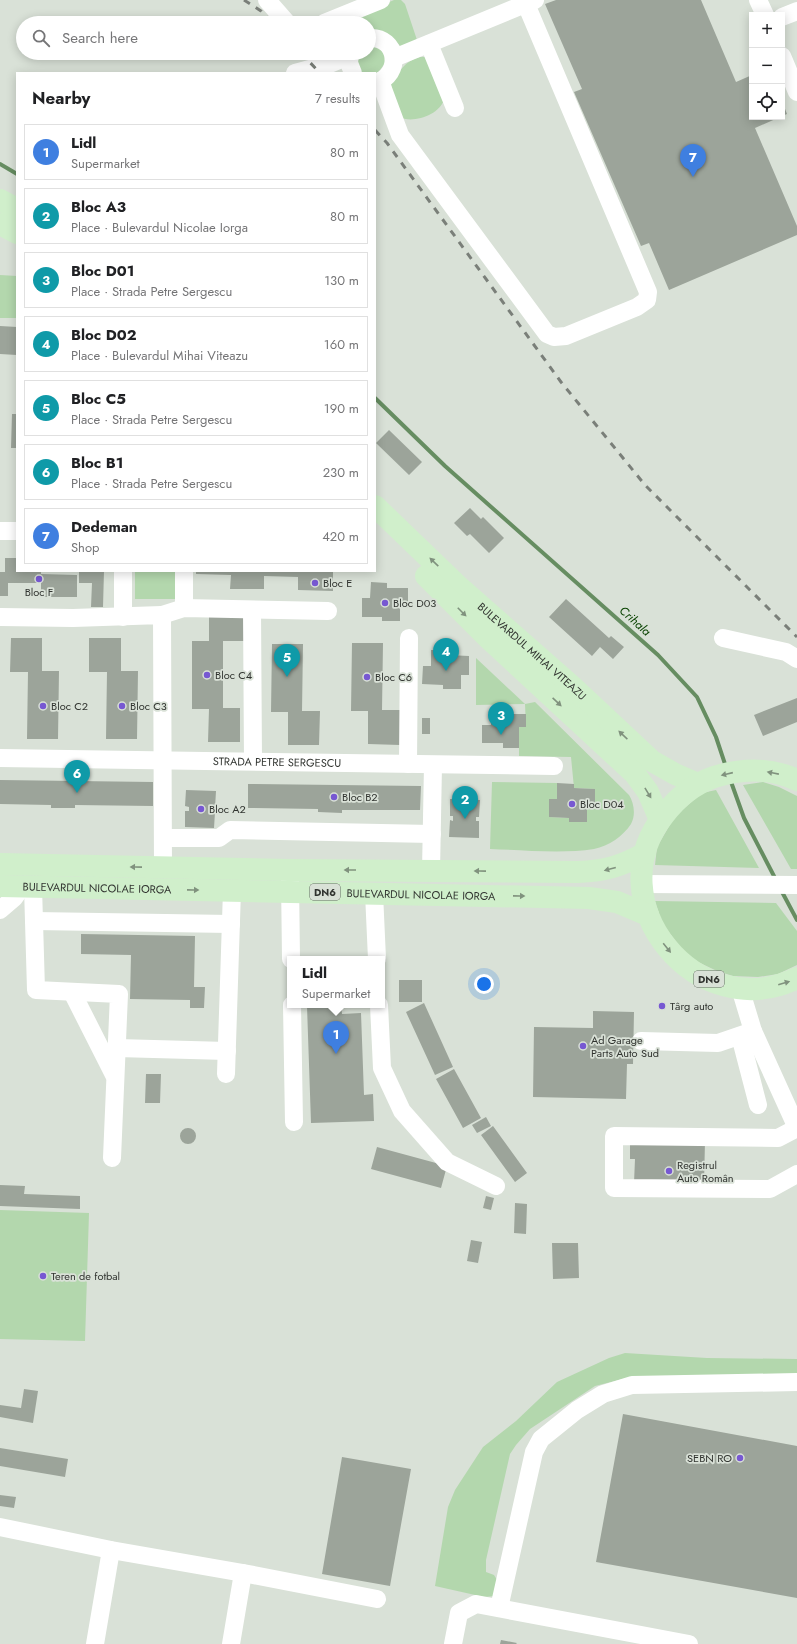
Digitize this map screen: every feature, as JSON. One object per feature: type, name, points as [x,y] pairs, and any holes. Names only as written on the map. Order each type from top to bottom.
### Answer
[{"type":"main road","points":[[0,224],[16,232]]},
{"type":"main road","name":"BULEVARDUL MIHAI VITEAZU","points":[[376,507],[452,590],[488,638],[635,774],[648,792],[660,820]]},
{"type":"main road","name":"BULEVARDUL MIHAI VITEAZU","points":[[376,527],[574,688],[652,761],[674,774],[702,782]]},
{"type":"main road","name":"DN6","points":[[797,780],[777,773],[748,770],[727,773],[702,782],[679,798],[660,820],[651,836],[645,853],[642,884],[648,915],[656,933],[668,950],[683,965],[701,976],[720,984],[740,988],[764,988],[788,982],[797,978]]},
{"type":"main road","name":"BULEVARDUL NICOLAE IORGA","points":[[0,886],[232,890],[290,881],[431,871],[590,872],[618,867],[645,853]]},
{"type":"main road","name":"BULEVARDUL NICOLAE IORGA","points":[[0,864],[163,868],[290,881],[374,893],[589,898],[617,902],[648,915]]},
{"type":"street","points":[[266,0],[281,16]]},
{"type":"street","points":[[354,16],[381,0]]},
{"type":"street","points":[[758,0],[764,12]]},
{"type":"street","points":[[376,39],[381,40],[387,44],[392,51],[394,58],[391,72],[378,82],[400,135],[547,334],[554,337],[566,336],[637,307],[647,300],[648,292],[530,2],[394,58]]},
{"type":"street","points":[[785,16],[797,11]]},
{"type":"street","points":[[429,44],[455,108]]},
{"type":"street","points":[[299,72],[332,63],[350,61]]},
{"type":"street","points":[[785,63],[797,92]]},
{"type":"street","points":[[0,531],[16,531]]},
{"type":"street","points":[[123,572],[123,616]]},
{"type":"street","points":[[184,572],[184,608]]},
{"type":"street","points":[[0,617],[73,618],[162,615],[184,608],[328,611]]},
{"type":"street","points":[[252,610],[253,761]]},
{"type":"street","points":[[162,615],[163,868]]},
{"type":"street","points":[[408,764],[409,638]]},
{"type":"street","points":[[723,638],[786,652],[797,659]]},
{"type":"street","name":"STRADA PETRE SERGESCU","points":[[0,758],[554,766]]},
{"type":"street","points":[[431,871],[433,765]]},
{"type":"street","points":[[163,838],[219,838],[230,830],[432,834]]},
{"type":"street","points":[[290,881],[291,956]]},
{"type":"street","points":[[642,884],[797,885]]},
{"type":"street","points":[[0,910],[27,887],[34,921],[36,990],[119,994],[112,1158]]},
{"type":"street","points":[[226,1074],[232,890]]},
{"type":"street","points":[[374,893],[377,956]]},
{"type":"street","points":[[34,921],[231,924]]},
{"type":"street","points":[[740,988],[758,1105]]},
{"type":"street","points":[[72,992],[115,1078]]},
{"type":"street","points":[[292,1008],[294,1122]]},
{"type":"street","points":[[379,1008],[382,1068],[402,1111],[447,1162],[496,1186]]},
{"type":"street","points":[[641,1041],[718,1043],[747,1034]]},
{"type":"street","points":[[747,1034],[797,1128],[778,1138],[614,1136],[614,1188],[770,1189],[797,1174]]},
{"type":"street","points":[[116,1048],[227,1051]]},
{"type":"street","points":[[499,1608],[534,1452],[541,1439],[577,1410],[603,1394],[632,1385],[797,1382]]},
{"type":"street","points":[[0,1527],[111,1550],[243,1573],[377,1599]]},
{"type":"street","points":[[95,1644],[111,1550]]},
{"type":"street","points":[[231,1644],[243,1573]]},
{"type":"street","points":[[453,1644],[459,1613],[476,1604],[667,1642],[689,1644]]},
{"type":"green space","points":[[394,0],[401,0],[405,4],[417,40],[401,47],[397,43],[376,34],[376,16],[357,16]]},
{"type":"green space","points":[[376,45],[380,46],[388,60],[376,75],[376,72],[361,72],[357,60],[376,60]]},
{"type":"green space","points":[[420,57],[426,57],[444,100],[437,110],[425,117],[418,119],[405,119],[399,117],[395,108],[391,84],[406,64]]},
{"type":"green space","points":[[0,275],[16,276],[16,318],[0,318]]},
{"type":"green space","points":[[135,572],[181,572],[180,599],[135,599]]},
{"type":"green space","points":[[476,658],[525,704],[476,705]]},
{"type":"green space","points":[[535,702],[629,795],[634,809],[634,817],[628,828],[615,840],[600,848],[569,851],[490,849],[492,782],[557,783],[557,799],[549,799],[549,817],[569,818],[569,822],[587,808],[595,808],[595,789],[574,788],[571,757],[519,756],[519,727],[526,727],[525,704]]},
{"type":"green space","points":[[763,782],[779,787],[797,796],[797,869],[791,869],[743,785]]},
{"type":"green space","points":[[716,790],[759,868],[655,865],[657,847],[675,816],[702,793]]},
{"type":"green space","points":[[655,901],[776,903],[797,931],[797,965],[778,974],[758,977],[733,976],[717,971],[698,962],[684,952],[662,923]]},
{"type":"green space","name":"Teren de fotbal","points":[[0,1210],[89,1213],[85,1341],[0,1339]]},
{"type":"green space","points":[[625,1353],[707,1358],[797,1359],[797,1377],[627,1378],[595,1386],[530,1429],[510,1454],[486,1560],[486,1572],[494,1575],[499,1583],[495,1596],[484,1597],[435,1586],[448,1507],[455,1490],[483,1447],[516,1421],[557,1382],[609,1358]]},
{"type":"building","points":[[556,0],[701,0],[736,82],[749,76],[749,120],[773,120],[755,128],[797,226],[797,235],[669,290],[649,243],[641,246],[574,92],[582,89],[545,4]]},
{"type":"building","points":[[0,326],[16,327],[16,355],[0,354]]},
{"type":"building","points":[[12,414],[16,414],[16,448],[11,448]]},
{"type":"building","points":[[389,430],[422,462],[409,475],[376,443]]},
{"type":"building","points":[[470,508],[481,519],[483,517],[504,538],[489,553],[470,534],[467,536],[454,523]]},
{"type":"building","name":"Bloc F","points":[[5,558],[16,558],[16,572],[41,572],[41,574],[77,575],[77,597],[41,597],[41,583],[8,583],[8,596],[0,596],[0,572],[5,572]]},
{"type":"building","points":[[79,572],[104,572],[103,607],[91,607],[92,583],[79,583]]},
{"type":"building","name":"Bloc E","points":[[196,572],[333,572],[333,591],[298,590],[298,577],[264,576],[264,589],[230,589],[231,575],[196,574]]},
{"type":"building","name":"Bloc D03","points":[[371,582],[387,583],[387,588],[408,588],[408,608],[400,608],[400,621],[382,621],[382,617],[362,617],[362,598],[370,598]]},
{"type":"building","points":[[566,599],[609,638],[611,636],[624,647],[613,659],[600,647],[592,656],[549,617]]},
{"type":"building","name":"Bloc C4","points":[[209,613],[251,613],[251,641],[223,641],[223,708],[240,708],[240,742],[208,742],[209,709],[192,709],[192,641],[209,641]]},
{"type":"building","name":"Bloc C2","points":[[11,638],[42,638],[42,671],[59,671],[58,739],[27,739],[28,672],[10,672]]},
{"type":"building","name":"Bloc C3","points":[[89,638],[121,638],[121,671],[138,671],[137,739],[106,739],[107,672],[89,672]]},
{"type":"building","name":"Bloc C6","points":[[352,643],[383,643],[382,710],[400,710],[400,745],[368,744],[368,711],[351,711]]},
{"type":"building","points":[[272,644],[303,644],[302,711],[320,711],[319,745],[288,745],[288,712],[271,712]]},
{"type":"building","points":[[431,650],[448,650],[447,655],[469,656],[469,675],[461,675],[461,689],[443,689],[443,685],[422,684],[423,666],[431,666]]},
{"type":"building","points":[[797,698],[797,722],[763,736],[754,715]]},
{"type":"building","points":[[491,709],[507,709],[507,714],[526,714],[526,727],[519,727],[519,748],[503,748],[503,743],[482,743],[482,725],[491,725]]},
{"type":"building","points":[[422,718],[430,718],[430,734],[422,734]]},
{"type":"building","points":[[0,780],[153,782],[153,806],[75,805],[75,808],[51,808],[51,805],[0,804]]},
{"type":"building","name":"Bloc D04","points":[[557,783],[574,784],[574,788],[595,789],[595,808],[587,808],[587,822],[569,822],[569,818],[549,817],[549,799],[557,799]]},
{"type":"building","name":"Bloc B2","points":[[248,784],[421,786],[420,810],[342,810],[342,813],[318,812],[318,809],[248,808]]},
{"type":"building","name":"Bloc A2","points":[[186,790],[216,791],[215,808],[212,807],[212,812],[215,812],[214,828],[185,827],[185,811],[189,811],[189,807],[185,806]]},
{"type":"building","points":[[450,799],[480,800],[479,817],[476,817],[476,821],[479,821],[479,838],[449,837],[450,820],[453,821],[453,816],[450,816]]},
{"type":"building","points":[[81,934],[195,936],[194,987],[205,987],[204,1008],[190,1008],[190,1000],[130,999],[131,955],[81,954]]},
{"type":"building","points":[[399,980],[422,980],[422,1002],[399,1002]]},
{"type":"building","points":[[424,1003],[453,1067],[435,1075],[406,1012]]},
{"type":"building","points":[[307,1008],[341,1008],[342,1014],[361,1013],[364,1095],[373,1094],[374,1121],[311,1123]]},
{"type":"building","name":"Ad Garage Parts Auto Sud","points":[[593,1011],[634,1012],[633,1064],[627,1064],[626,1099],[533,1097],[534,1027],[593,1028]]},
{"type":"building","points":[[454,1069],[481,1118],[463,1128],[436,1079]]},
{"type":"building","points":[[146,1074],[161,1074],[160,1103],[145,1103]]},
{"type":"building","points":[[486,1117],[491,1126],[477,1133],[472,1125]]},
{"type":"building","points":[[493,1126],[527,1173],[515,1182],[481,1135]]},
{"type":"building","points":[[188,1128],[194,1130],[196,1136],[194,1142],[188,1144],[182,1142],[180,1136],[182,1130]]},
{"type":"building","name":"Registrul Auto Român","points":[[630,1140],[705,1141],[704,1184],[634,1183],[635,1159],[630,1159]]},
{"type":"building","points":[[377,1147],[447,1166],[441,1188],[371,1169]]},
{"type":"building","points":[[0,1185],[25,1186],[24,1194],[80,1196],[80,1209],[0,1206]]},
{"type":"building","points":[[486,1196],[494,1198],[491,1210],[483,1208]]},
{"type":"building","points":[[515,1203],[527,1204],[526,1234],[514,1233]]},
{"type":"building","points":[[471,1240],[482,1242],[478,1263],[467,1261]]},
{"type":"building","points":[[552,1243],[578,1243],[579,1278],[553,1279]]},
{"type":"building","points":[[24,1389],[38,1391],[33,1423],[0,1417],[0,1405],[21,1408]]},
{"type":"building","points":[[623,1414],[797,1446],[797,1598],[596,1562]]},
{"type":"building","points":[[0,1448],[68,1459],[65,1477],[0,1466]]},
{"type":"building","points":[[342,1457],[411,1469],[390,1586],[322,1574]]},
{"type":"building","points":[[0,1495],[16,1497],[14,1508],[0,1506]]},
{"type":"building","points":[[501,1640],[517,1643],[500,1644]]},
{"type":"waterway","name":"Crihala","points":[[0,164],[16,173]]},
{"type":"waterway","name":"Crihala","points":[[376,399],[445,466],[658,655],[697,697],[716,737],[726,767]]},
{"type":"waterway","name":"Crihala","points":[[730,779],[744,818],[776,880]]},
{"type":"waterway","name":"Crihala","points":[[781,890],[797,920]]},
{"type":"railway","points":[[244,0],[261,11],[266,16]]},
{"type":"railway","points":[[308,60],[319,72]]},
{"type":"railway","points":[[376,131],[387,143],[561,382],[645,485],[797,637]]},
{"type":"place","name":"Dedeman","points":[[693,177]]},
{"type":"place","name":"Bloc F","points":[[39,579]]},
{"type":"place","name":"Bloc E","points":[[315,583]]},
{"type":"place","name":"Bloc D03","points":[[385,603]]},
{"type":"place","name":"Bloc D02","points":[[446,671]]},
{"type":"place","name":"Bloc C4","points":[[207,675]]},
{"type":"place","name":"Bloc C5","points":[[287,677]]},
{"type":"place","name":"Bloc C6","points":[[367,677]]},
{"type":"place","name":"Bloc C2","points":[[43,706]]},
{"type":"place","name":"Bloc C3","points":[[122,706]]},
{"type":"place","name":"Bloc D01","points":[[501,735]]},
{"type":"place","name":"Bloc B1","points":[[77,793]]},
{"type":"place","name":"Bloc B2","points":[[334,797]]},
{"type":"place","name":"Bloc D04","points":[[572,804]]},
{"type":"place","name":"Bloc A2","points":[[201,809]]},
{"type":"place","name":"Bloc A3","points":[[465,819]]},
{"type":"place","name":"Târg auto","points":[[662,1006]]},
{"type":"place","name":"Ad Garage Parts Auto Sud","points":[[583,1046]]},
{"type":"place","name":"Lidl","points":[[336,1054]]},
{"type":"place","name":"Registrul Auto Român","points":[[669,1171]]},
{"type":"place","name":"Teren de fotbal","points":[[43,1276]]},
{"type":"place","name":"SEBN RO","points":[[740,1458]]}]
